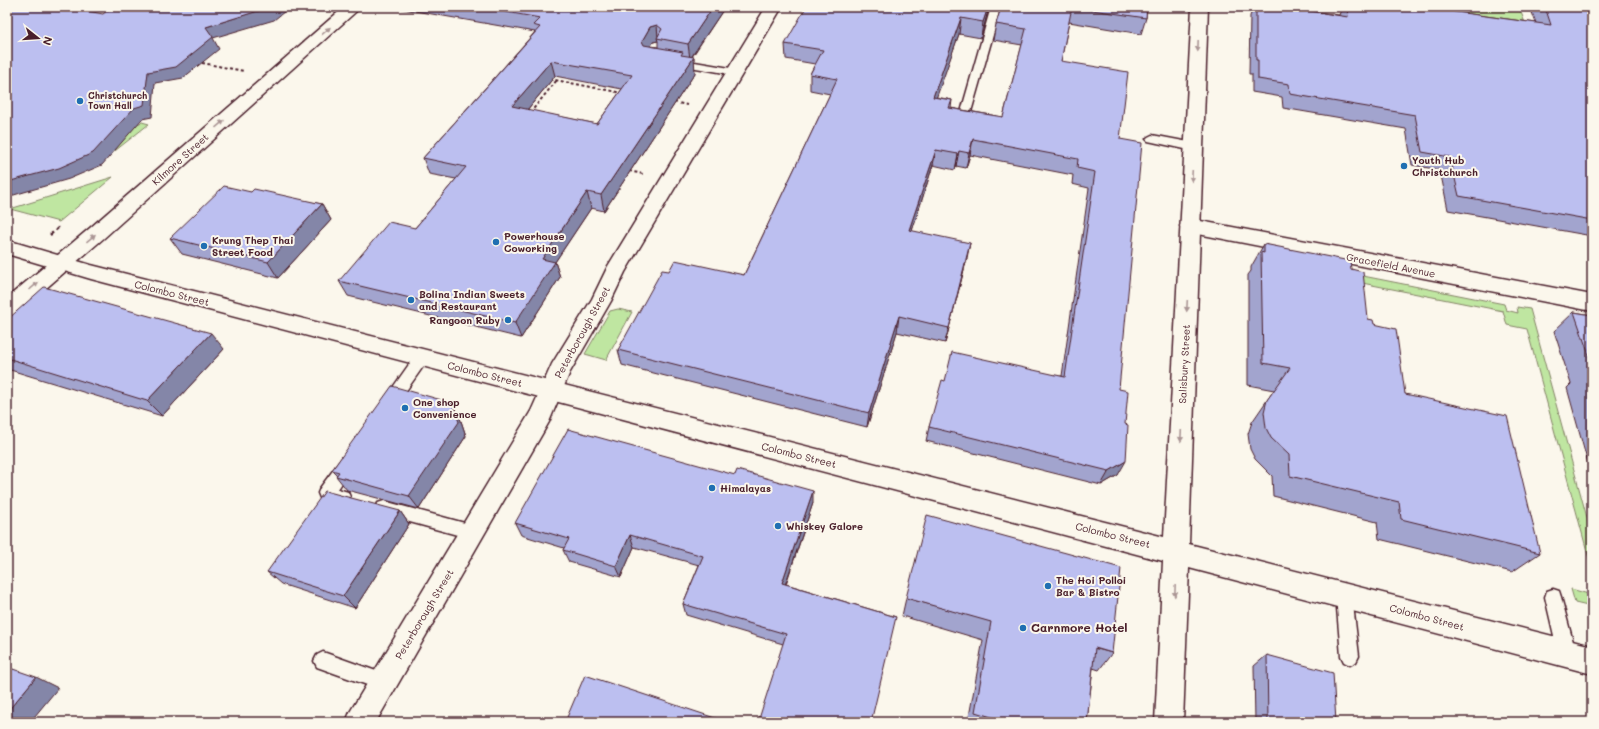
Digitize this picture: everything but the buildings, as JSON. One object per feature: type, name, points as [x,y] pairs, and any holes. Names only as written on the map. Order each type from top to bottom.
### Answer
[{"type":"street","name":"Kilmore Street","points":[[7,310],[354,7]]},
{"type":"street","name":"Peterborough Street","points":[[360,722],[541,415],[560,370],[601,301],[615,271],[774,7]]},
{"type":"street","name":"Salisbury Street","points":[[1169,722],[1200,7]]},
{"type":"street","name":"Gracefield Avenue","points":[[1190,226],[1592,303]]},
{"type":"street","name":"Colombo Street","points":[[7,247],[62,263],[552,391],[1580,657]]},
{"type":"lane","points":[[966,112],[996,7]]},
{"type":"lane","points":[[666,60],[736,72]]},
{"type":"lane","points":[[1152,139],[1194,147]]},
{"type":"lane","points":[[380,417],[422,357]]},
{"type":"lane","points":[[357,449],[326,493],[472,532]]},
{"type":"lane","points":[[1344,596],[1350,656]]},
{"type":"lane","points":[[1553,597],[1580,657]]},
{"type":"lane","points":[[323,661],[384,682]]},
{"type":"path","points":[[1449,7],[1455,10]]},
{"type":"path","points":[[202,63],[249,72]]},
{"type":"path","points":[[543,78],[626,94],[623,98]]},
{"type":"path","points":[[526,119],[557,80]]},
{"type":"path","points":[[672,102],[687,105]]},
{"type":"path","points":[[622,169],[644,174]]},
{"type":"path","points":[[50,235],[58,228]]},
{"type":"green space","points":[[1392,7],[1519,7],[1530,36]]},
{"type":"green space","points":[[142,122],[149,124],[111,154],[87,149],[96,141]]},
{"type":"green space","points":[[113,177],[59,222],[10,209]]},
{"type":"green space","points":[[1348,273],[1504,304],[1506,310],[1518,313],[1517,307],[1530,309],[1592,536],[1592,570],[1527,329],[1507,325],[1503,311],[1352,281]]},
{"type":"green space","points":[[618,309],[632,312],[606,360],[585,354],[610,311]]},
{"type":"green space","points":[[1571,589],[1592,595],[1592,607],[1575,603]]},
{"type":"place","name":"Christchurch Town Hall","points":[[80,101]]},
{"type":"place","name":"Youth Hub Christchurch","points":[[1404,166]]},
{"type":"place","name":"Powerhouse Coworking","points":[[496,242]]},
{"type":"place","name":"Krung Thep Thai Street Food","points":[[204,246]]},
{"type":"place","name":"Bolina Indian Sweets and Restaurant","points":[[411,300]]},
{"type":"place","name":"Rangoon Ruby","points":[[508,320]]},
{"type":"place","name":"One shop Convenience","points":[[405,408]]},
{"type":"place","name":"Himalayas","points":[[712,488]]},
{"type":"place","name":"Whiskey Galore","points":[[778,526]]},
{"type":"place","name":"The Hoi Polloi Bar & Bistro","points":[[1048,586]]},
{"type":"place","name":"Carnmore Hotel","points":[[1023,628]]}]
